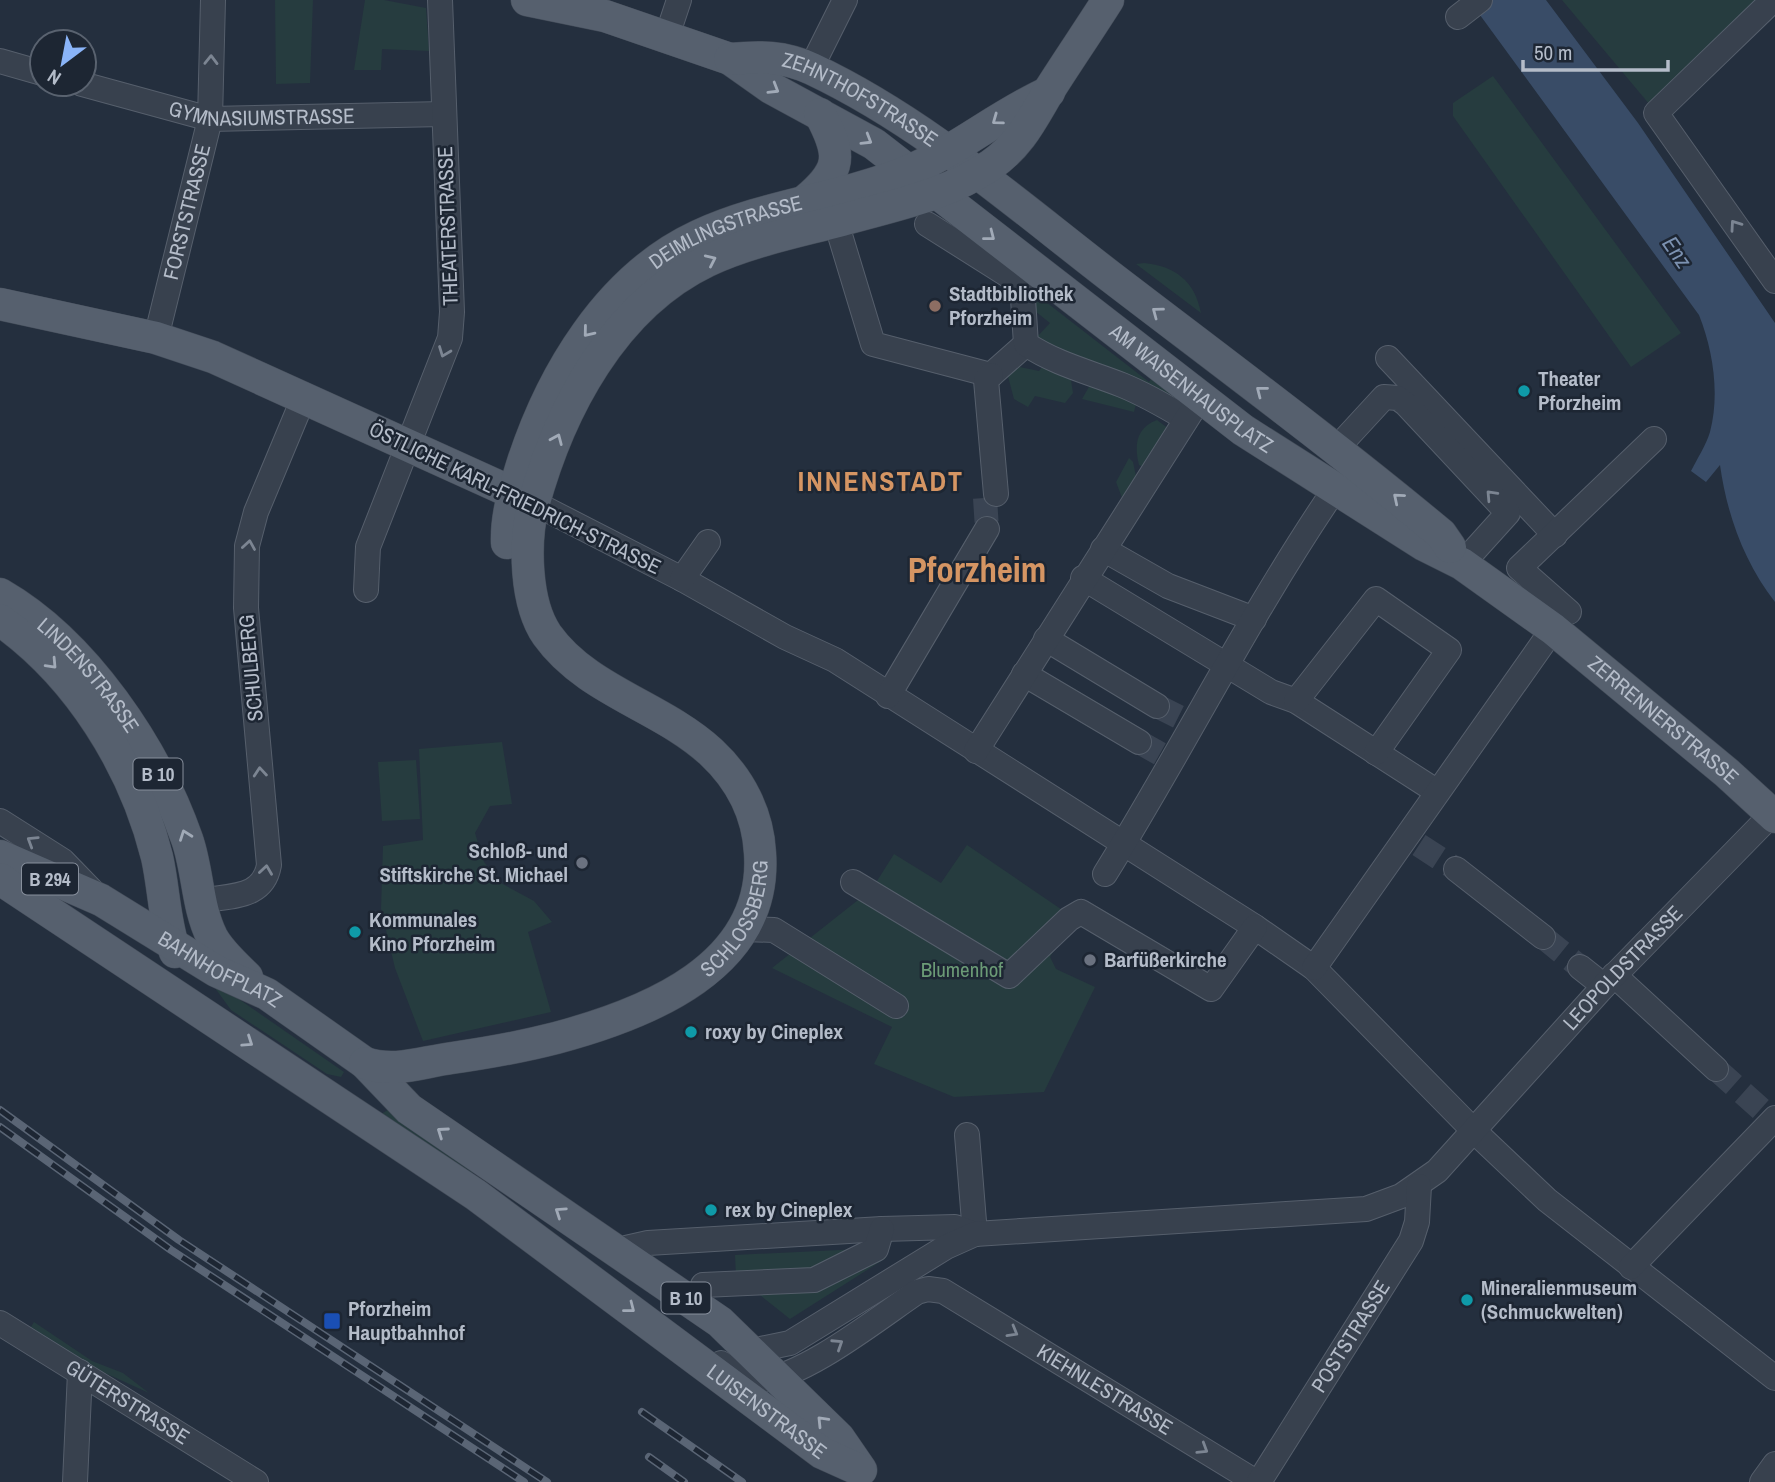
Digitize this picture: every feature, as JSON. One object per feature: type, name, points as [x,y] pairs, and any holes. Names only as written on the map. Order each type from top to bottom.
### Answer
[{"type":"main road","name":"ZEHNTHOFSTRASSE","points":[[527,0],[605,16],[730,59],[771,88],[874,144],[909,170],[932,209]]},
{"type":"main road","name":"DEIMLINGSTRASSE","points":[[524,498],[573,400],[605,350],[653,295],[689,271],[729,252],[836,222],[932,209],[1018,143],[1108,0]]},
{"type":"main road","name":"ZEHNTHOFSTRASSE","points":[[730,59],[762,55],[783,58],[811,68],[903,120],[976,174]]},
{"type":"main road","name":"DEIMLINGSTRASSE","points":[[524,498],[533,436],[565,365],[584,336],[633,281],[695,237],[728,223],[884,181],[948,152],[968,141],[999,117],[1049,92]]},
{"type":"main road","points":[[806,200],[826,183],[837,159],[835,145],[820,114]]},
{"type":"main road","points":[[1018,143],[1015,159],[1018,175],[1033,216]]},
{"type":"main road","name":"AM WAISENHAUSPLATZ","points":[[976,174],[1337,448],[1441,534],[1462,564]]},
{"type":"main road","name":"AM WAISENHAUSPLATZ","points":[[932,209],[1027,264],[1193,408],[1243,430],[1424,545],[1561,621]]},
{"type":"main road","points":[[1027,264],[1027,255],[1037,243],[1042,239],[1059,236]]},
{"type":"main road","name":"ÖSTLICHE KARL-FRIEDRICH-STRASSE","points":[[0,304],[156,338],[213,357],[524,498]]},
{"type":"main road","name":"SCHLOSSBERG","points":[[365,1063],[393,1069],[482,1055],[591,1028],[646,1008],[675,993],[727,952],[743,929],[756,895],[761,863],[752,811],[735,780],[693,737],[573,663],[540,624],[529,599],[514,588],[510,575],[507,536],[524,498]]},
{"type":"main road","name":"LINDENSTRASSE","points":[[0,594],[34,615],[59,638],[121,715],[157,772],[176,812],[193,861],[208,926],[217,944],[267,993]]},
{"type":"main road","name":"LINDENSTRASSE","points":[[0,620],[45,656],[93,716],[137,799],[160,874],[171,942]]},
{"type":"main road","name":"ZERRENNERSTRASSE","points":[[1561,621],[1774,816]]},
{"type":"main road","name":"B 294","points":[[0,856],[116,909],[171,942]]},
{"type":"main road","points":[[116,909],[141,911],[149,906],[158,888],[160,874]]},
{"type":"main road","name":"B 294","points":[[0,879],[194,1006]]},
{"type":"main road","name":"B 294","points":[[89,937],[88,926],[93,920],[110,915],[116,909]]},
{"type":"main road","name":"BAHNHOFPLATZ","points":[[171,942],[216,971],[267,993],[365,1063],[419,1116],[720,1322],[779,1377]]},
{"type":"main road","name":"BAHNHOFPLATZ","points":[[171,942],[194,1006],[526,1230],[678,1345]]},
{"type":"main road","name":"SCHLOSSBERG","points":[[393,1093],[482,1055]]},
{"type":"main road","points":[[337,1101],[393,1093]]},
{"type":"main road","name":"LUISENSTRASSE","points":[[678,1345],[822,1453],[868,1476]]},
{"type":"main road","name":"LUISENSTRASSE","points":[[779,1377],[839,1438],[868,1476]]},
{"type":"street","name":"FORSTSTRASSE","points":[[156,338],[210,119],[212,0]]},
{"type":"street","name":"THEATERSTRASSE","points":[[366,590],[368,547],[450,338],[452,312],[440,0]]},
{"type":"street","points":[[667,36],[680,0]]},
{"type":"street","points":[[811,68],[845,0]]},
{"type":"street","points":[[1773,0],[1656,113],[1775,281]]},
{"type":"street","points":[[0,61],[28,69]]},
{"type":"street","name":"GYMNASIUMSTRASSE","points":[[98,88],[210,119],[444,114]]},
{"type":"street","points":[[932,209],[1022,284],[1026,344]]},
{"type":"street","points":[[836,222],[873,344],[986,380],[990,496]]},
{"type":"street","points":[[983,381],[1026,344]]},
{"type":"street","points":[[976,751],[1193,408],[1161,404],[1122,386],[1075,370],[1026,344]]},
{"type":"street","points":[[1388,358],[1555,535]]},
{"type":"street","name":"SCHULBERG","points":[[202,901],[254,890],[263,885],[267,877],[269,865],[246,608],[247,546],[256,512],[304,397]]},
{"type":"street","points":[[1337,448],[1384,397],[1398,398],[1406,404],[1508,513],[1462,564]]},
{"type":"street","points":[[1314,968],[1412,841],[1436,791],[1561,621],[1519,568],[1654,439]]},
{"type":"street","points":[[1105,874],[1188,722],[1228,665],[1335,489]]},
{"type":"street","name":"ÖSTLICHE KARL-FRIEDRICH-STRASSE","points":[[524,498],[585,537],[682,579],[785,637],[835,660],[1255,927],[1314,968],[1474,1131],[1547,1200],[1775,1378]]},
{"type":"street","points":[[888,696],[988,529]]},
{"type":"street","points":[[682,579],[708,542]]},
{"type":"street","points":[[1103,549],[1168,586],[1254,619]]},
{"type":"street","points":[[1083,578],[1271,692],[1296,701],[1436,791]]},
{"type":"street","points":[[1151,619],[1168,586]]},
{"type":"street","points":[[1296,701],[1376,599],[1449,650],[1377,753]]},
{"type":"street","points":[[1046,639],[1157,706]]},
{"type":"street","points":[[1024,674],[1139,742]]},
{"type":"street","name":"LEOPOLDSTRASSE","points":[[975,1234],[1366,1209],[1419,1186],[1443,1166],[1609,981],[1774,816]]},
{"type":"street","points":[[0,821],[63,861],[116,909]]},
{"type":"street","points":[[1457,869],[1543,937]]},
{"type":"street","points":[[853,882],[1009,976],[1069,919],[1080,912],[1211,989],[1255,927]]},
{"type":"street","points":[[743,929],[774,930],[896,1006]]},
{"type":"street","points":[[1580,967],[1609,981],[1716,1069]]},
{"type":"street","points":[[1631,1267],[1770,1116]]},
{"type":"street","points":[[967,1135],[975,1234]]},
{"type":"street","name":"POSTSTRASSE","points":[[1258,1482],[1411,1241],[1417,1222],[1419,1186]]},
{"type":"street","points":[[617,1250],[648,1243],[882,1229],[955,1227],[975,1234]]},
{"type":"street","points":[[703,1285],[814,1280],[876,1249],[882,1229]]},
{"type":"street","points":[[751,1351],[790,1343],[924,1260],[975,1234]]},
{"type":"street","name":"KIEHNLESTRASSE","points":[[779,1377],[809,1364],[917,1292],[928,1289],[943,1291],[1258,1482]]},
{"type":"street","name":"GÜTERSTRASSE","points":[[0,1323],[256,1482]]},
{"type":"street","points":[[678,1345],[709,1357],[748,1378],[760,1380],[779,1377],[779,1362],[790,1343]]},
{"type":"street","points":[[75,1482],[80,1372]]},
{"type":"street","points":[[1762,1482],[1775,1464]]},
{"type":"green space","points":[[275,0],[313,0],[310,83],[276,84]]},
{"type":"green space","points":[[365,0],[384,0],[426,8],[429,51],[382,49],[381,70],[354,70]]},
{"type":"green space","points":[[1562,0],[1767,0],[1655,111]]},
{"type":"green space","points":[[1493,76],[1681,333],[1631,367],[1453,116],[1453,103]]},
{"type":"green space","points":[[1136,264],[1165,268],[1182,277],[1194,292],[1201,313]]},
{"type":"green space","points":[[1028,288],[1149,382],[1156,372],[1185,408],[1035,339],[1050,323],[1035,311]]},
{"type":"green space","points":[[1044,364],[1070,374],[1073,393],[1065,403],[1035,396],[1028,407],[1014,399],[1006,369],[1010,365],[1039,371]]},
{"type":"green space","points":[[1090,385],[1100,386],[1136,404],[1134,412],[1082,399]]},
{"type":"green space","points":[[1157,420],[1169,429],[1143,467],[1139,465],[1137,458],[1138,438],[1150,423]]},
{"type":"green space","points":[[1129,458],[1133,462],[1137,481],[1124,503],[1116,482]]},
{"type":"green space","points":[[502,742],[512,804],[490,806],[475,833],[484,862],[499,882],[534,901],[552,922],[528,932],[551,1012],[423,1041],[395,968],[381,909],[383,846],[423,840],[419,749]]},
{"type":"green space","points":[[416,760],[420,819],[382,821],[378,762]]},
{"type":"green space","name":"Blumenhof","points":[[967,845],[1074,918],[1050,957],[1056,969],[1095,987],[1044,1092],[954,1097],[874,1064],[892,1027],[772,968],[872,889],[894,854],[941,883]]},
{"type":"green space","points":[[207,977],[344,1072],[341,1077],[327,1074],[231,1010]]},
{"type":"green space","points":[[391,1108],[476,1169],[469,1179],[378,1116]]},
{"type":"green space","points":[[882,1248],[886,1258],[790,1319],[736,1276],[735,1255]]},
{"type":"green space","points":[[34,1322],[92,1361],[123,1373],[149,1393],[103,1372],[31,1327]]},
{"type":"water","name":"Enz","points":[[1469,0],[1546,0],[1638,123],[1775,323],[1775,602],[1754,571],[1738,537],[1727,502],[1720,465],[1706,482],[1691,471],[1710,432],[1715,388],[1708,343],[1699,315]]},
{"type":"tunnel","points":[[985,498],[987,529]]},
{"type":"tunnel","points":[[1157,706],[1183,719]]},
{"type":"tunnel","points":[[1139,742],[1162,755]]},
{"type":"tunnel","points":[[1419,845],[1456,869]]},
{"type":"tunnel","points":[[1543,937],[1580,967]]},
{"type":"tunnel","points":[[1716,1069],[1762,1110]]},
{"type":"railway","points":[[0,1110],[179,1240],[547,1482]]},
{"type":"railway","points":[[0,1127],[171,1250],[524,1482]]},
{"type":"railway","points":[[642,1412],[742,1482]]},
{"type":"railway","points":[[649,1457],[684,1482]]},
{"type":"place","name":"Stadtbibliothek Pforzheim","points":[[935,306]]},
{"type":"place","name":"Theater Pforzheim","points":[[1524,391]]},
{"type":"place","name":"Schloß- und Stiftskirche St. Michael","points":[[582,863]]},
{"type":"place","name":"Kommunales Kino Pforzheim","points":[[355,932]]},
{"type":"place","name":"Barfüßerkirche","points":[[1090,960]]},
{"type":"place","name":"roxy by Cineplex","points":[[691,1032]]},
{"type":"place","name":"rex by Cineplex","points":[[711,1210]]},
{"type":"place","name":"Mineralienmuseum (Schmuckwelten)","points":[[1467,1300]]},
{"type":"place","name":"Pforzheim Hauptbahnhof","points":[[332,1321]]},
{"type":"district","name":"INNENSTADT","points":[[881,481]]},
{"type":"district","name":"Pforzheim","points":[[977,570]]}]
